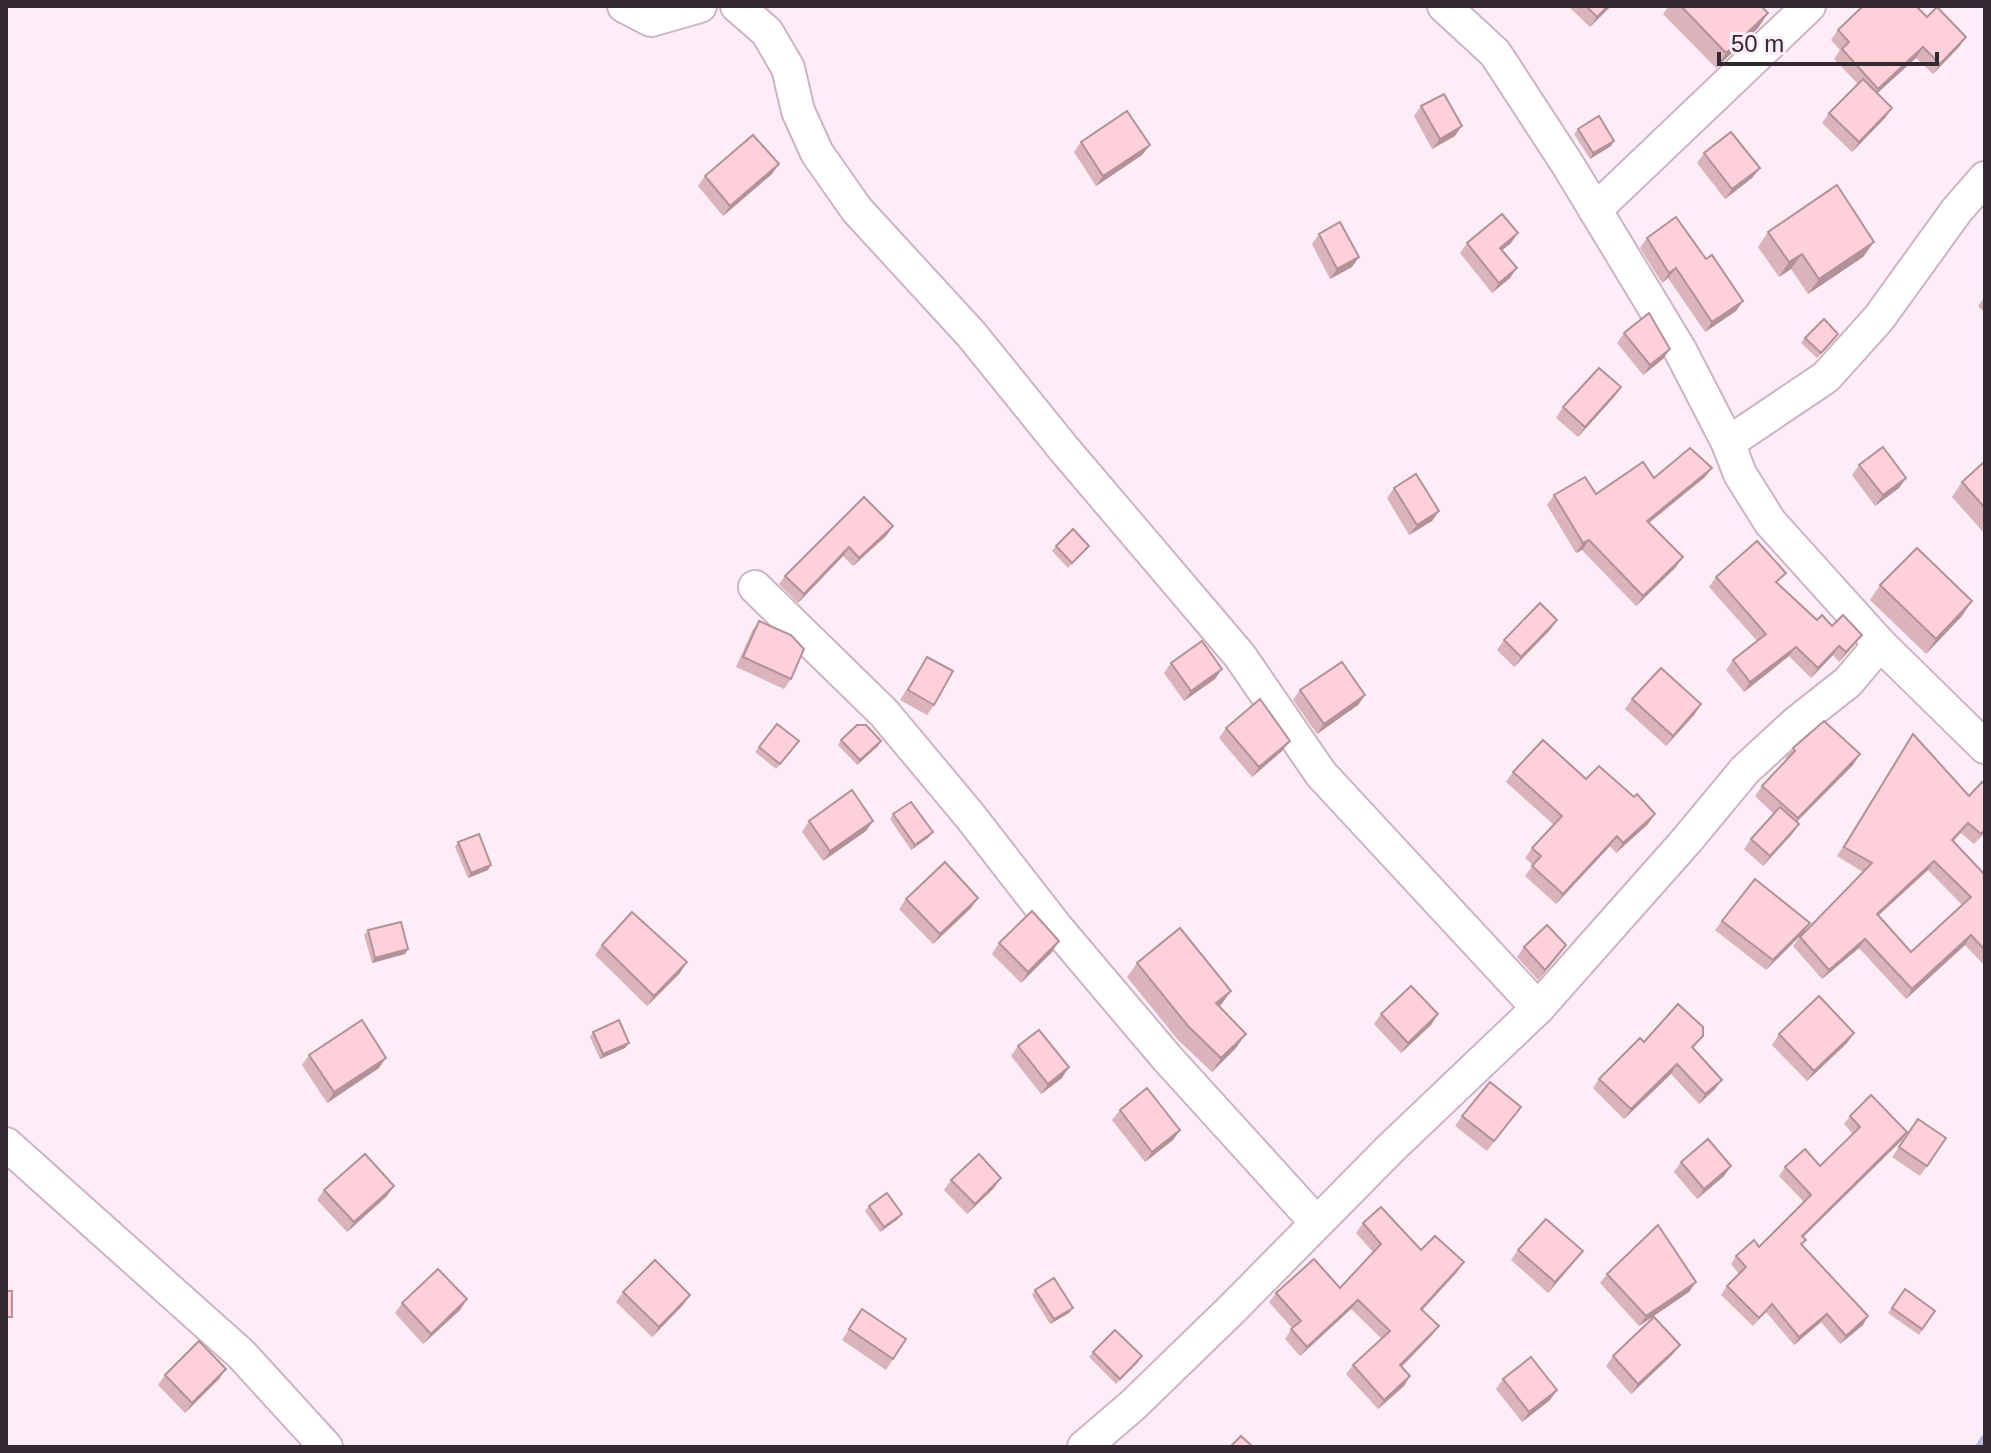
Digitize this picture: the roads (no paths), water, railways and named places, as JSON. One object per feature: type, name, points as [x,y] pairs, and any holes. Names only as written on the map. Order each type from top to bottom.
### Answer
[{"type":"street","points":[[624,6],[651,20],[700,6]]},
{"type":"street","points":[[737,6],[767,32],[788,68],[798,111],[817,153],[857,210],[971,334],[1240,656],[1321,774],[1538,1008]]},
{"type":"street","points":[[1444,6],[1495,53],[1595,210],[1680,350],[1728,443],[1740,474],[1770,522],[1880,644],[1985,747]]},
{"type":"street","points":[[1595,210],[1809,6]]},
{"type":"street","points":[[1728,443],[1826,377],[1879,318],[1957,210],[1985,178]]},
{"type":"street","points":[[755,587],[884,713],[970,816],[1057,928],[1167,1058],[1316,1222]]},
{"type":"street","points":[[1084,1447],[1132,1406],[1316,1222],[1538,1008],[1745,770],[1796,723],[1848,682],[1880,644]]},
{"type":"street","points":[[6,1144],[241,1354],[326,1447]]},
{"type":"waterway","points":[[1980,1447],[1985,1439]]}]
